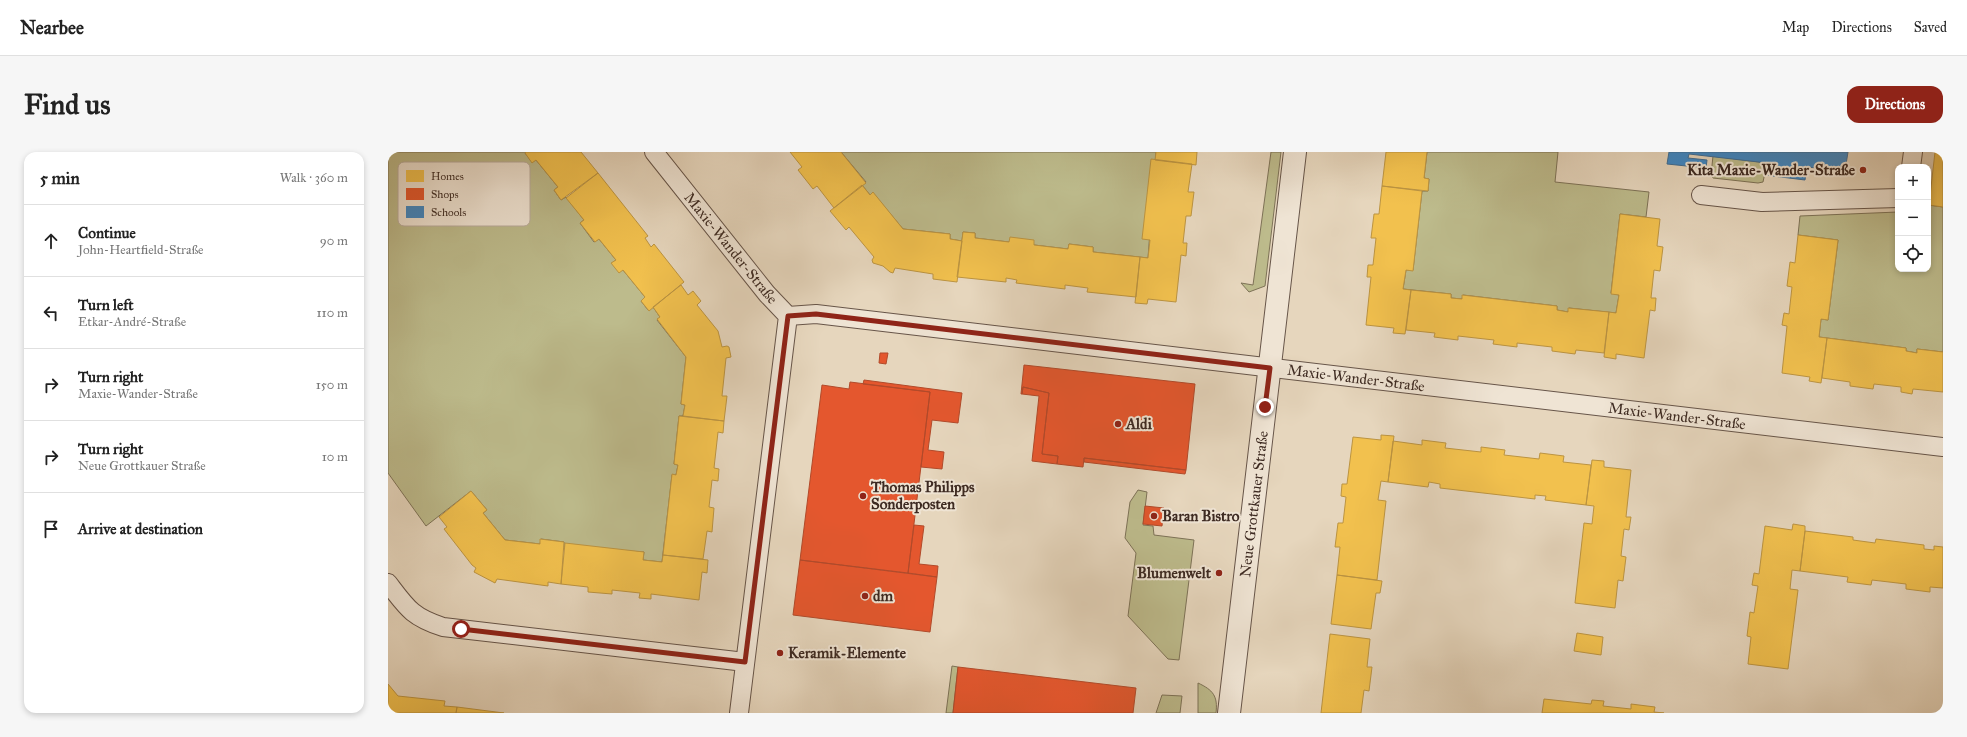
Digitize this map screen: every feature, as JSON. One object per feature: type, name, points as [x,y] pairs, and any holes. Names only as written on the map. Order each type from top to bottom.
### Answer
[{"type":"street","name":"Maxie-Wander-Straße","points":[[654,152],[767,294],[788,316],[816,314],[1943,447]]},
{"type":"street","name":"Neue Grottkauer Straße","points":[[1229,713],[1295,152]]},
{"type":"street","points":[[1911,164],[1913,152]]},
{"type":"street","points":[[1701,195],[1762,202],[1895,198]]},
{"type":"street","points":[[739,713],[788,316]]},
{"type":"street","points":[[388,584],[410,612],[428,622],[443,627],[745,662]]},
{"type":"shaded area","points":[[388,152],[526,152],[525,153],[532,162],[536,160],[558,187],[554,190],[561,200],[566,197],[584,220],[580,223],[594,242],[599,239],[616,260],[612,263],[623,270],[645,297],[641,301],[648,310],[653,307],[660,317],[657,320],[686,357],[681,404],[685,405],[683,416],[679,416],[674,464],[678,465],[676,475],[672,475],[662,562],[643,560],[644,552],[564,547],[564,542],[541,539],[540,544],[505,540],[483,513],[487,510],[471,491],[426,526],[388,473]]},
{"type":"shaded area","points":[[841,152],[1156,152],[1148,258],[1093,252],[1093,247],[1069,244],[1068,249],[975,238],[975,233],[963,232],[962,241],[950,239],[950,234],[903,229],[873,193],[870,195],[862,185],[866,182]]},
{"type":"shaded area","points":[[1271,152],[1281,152],[1265,286],[1249,292],[1241,283],[1253,285]]},
{"type":"shaded area","points":[[1427,152],[1558,152],[1555,182],[1649,192],[1646,217],[1620,214],[1611,293],[1619,295],[1616,313],[1569,308],[1568,312],[1557,310],[1557,306],[1463,295],[1462,299],[1451,298],[1451,294],[1403,289],[1406,270],[1413,270],[1422,191],[1428,191],[1429,179],[1424,178]]},
{"type":"shaded area","points":[[1713,156],[1767,163],[1763,182],[1758,183],[1713,178],[1711,175]]},
{"type":"shaded area","points":[[1931,205],[1943,207],[1943,352],[1917,349],[1917,353],[1906,351],[1906,348],[1819,337],[1821,319],[1828,320],[1838,240],[1798,235],[1800,216],[1895,212],[1895,272],[1931,272]]},
{"type":"shaded area","points":[[1138,490],[1147,492],[1143,525],[1153,526],[1154,535],[1194,540],[1179,660],[1168,659],[1128,616],[1136,553],[1125,538],[1130,502]]},
{"type":"shaded area","points":[[952,666],[958,667],[953,713],[946,713]]},
{"type":"shaded area","points":[[1198,683],[1207,688],[1213,694],[1216,702],[1216,713],[1198,713]]},
{"type":"shaded area","points":[[1162,695],[1182,696],[1180,713],[1156,713]]},
{"type":"building: Homes","points":[[581,152],[598,173],[561,200],[554,190],[558,187],[536,160],[532,163],[525,153]]},
{"type":"building: Homes","points":[[790,152],[841,152],[866,183],[834,208],[817,186],[813,189],[798,170],[802,167]]},
{"type":"building: Homes","points":[[1156,152],[1197,152],[1196,165],[1155,160]]},
{"type":"building: Homes","points":[[1386,152],[1427,152],[1424,178],[1429,179],[1428,191],[1382,186]]},
{"type":"building: Homes","points":[[1935,152],[1943,152],[1943,207],[1931,205],[1931,187]]},
{"type":"building: Homes","points":[[1151,159],[1192,164],[1188,192],[1194,192],[1191,216],[1186,216],[1183,243],[1187,243],[1186,256],[1181,255],[1176,302],[1148,299],[1147,304],[1135,303],[1140,257],[1148,258],[1150,240],[1142,239]]},
{"type":"building: Homes","points":[[598,173],[648,236],[645,238],[651,247],[654,244],[684,282],[649,311],[641,301],[645,297],[623,270],[619,273],[611,263],[616,260],[599,239],[595,242],[580,223],[584,220],[566,198]]},
{"type":"building: Homes","points":[[862,185],[870,195],[873,192],[903,229],[950,234],[950,239],[962,241],[957,282],[933,279],[933,274],[895,268],[893,273],[883,266],[873,263],[872,260],[874,257],[849,227],[846,230],[830,211]]},
{"type":"building: Homes","points":[[1382,186],[1422,191],[1413,271],[1406,270],[1403,289],[1411,290],[1405,334],[1393,333],[1394,328],[1366,325],[1371,277],[1367,277],[1368,265],[1373,265],[1376,238],[1371,238],[1374,214],[1379,214]]},
{"type":"building: Homes","points":[[1620,214],[1660,219],[1657,246],[1663,247],[1660,271],[1654,270],[1651,298],[1656,298],[1655,311],[1650,310],[1644,358],[1616,354],[1616,359],[1604,357],[1609,312],[1616,313],[1619,295],[1611,294]]},
{"type":"building: Homes","points":[[963,232],[975,233],[975,238],[1009,242],[1010,237],[1034,240],[1034,245],[1068,249],[1069,244],[1093,247],[1093,252],[1140,257],[1136,297],[1087,292],[1088,288],[1065,285],[1065,289],[1016,283],[1017,280],[1006,278],[1006,282],[957,277]]},
{"type":"building: Homes","points":[[1798,235],[1838,240],[1828,320],[1821,319],[1819,337],[1827,338],[1821,383],[1809,381],[1810,377],[1782,373],[1787,326],[1782,325],[1784,313],[1789,314],[1792,287],[1787,286],[1790,262],[1795,263]]},
{"type":"building: Homes","points":[[681,285],[688,295],[693,291],[701,301],[697,305],[718,331],[722,347],[729,347],[731,357],[726,358],[722,396],[727,396],[724,421],[683,416],[685,405],[681,404],[686,357],[657,319],[660,317],[653,307]]},
{"type":"building: Homes","points":[[1411,290],[1451,294],[1451,298],[1462,299],[1462,295],[1557,306],[1557,310],[1568,312],[1568,308],[1609,312],[1604,353],[1576,350],[1575,354],[1552,351],[1552,347],[1517,343],[1517,347],[1493,344],[1494,340],[1458,336],[1458,340],[1434,337],[1435,333],[1406,330]]},
{"type":"building: Homes","points":[[1827,338],[1906,348],[1906,351],[1917,353],[1917,349],[1943,352],[1943,392],[1913,389],[1912,394],[1901,392],[1901,387],[1874,384],[1873,389],[1850,386],[1850,382],[1822,378]]},
{"type":"building: Homes","points":[[679,416],[724,421],[723,433],[718,432],[714,468],[719,469],[718,481],[712,480],[709,507],[714,508],[712,532],[707,531],[703,559],[663,555],[672,474],[676,475],[678,465],[674,464]]},
{"type":"building: Homes","points":[[1381,435],[1394,436],[1388,482],[1381,481],[1378,500],[1386,501],[1377,580],[1337,575],[1340,547],[1335,547],[1338,523],[1343,523],[1346,497],[1341,496],[1342,484],[1347,484],[1353,437],[1381,440]]},
{"type":"building: Homes","points":[[1422,440],[1446,443],[1445,448],[1481,452],[1481,447],[1505,450],[1504,455],[1539,459],[1540,453],[1564,456],[1563,462],[1591,465],[1586,505],[1545,500],[1546,496],[1535,495],[1535,499],[1440,488],[1440,484],[1429,482],[1428,487],[1388,482],[1393,441],[1422,445]]},
{"type":"building: Homes","points":[[1592,460],[1604,461],[1604,467],[1631,470],[1626,517],[1631,517],[1629,530],[1624,529],[1621,556],[1626,557],[1623,581],[1618,580],[1615,608],[1575,603],[1584,523],[1592,524],[1594,506],[1586,505]]},
{"type":"building: Homes","points":[[471,491],[487,510],[483,513],[505,540],[540,544],[540,539],[564,542],[561,584],[548,582],[548,586],[497,579],[495,583],[474,572],[476,568],[444,529],[447,527],[439,517]]},
{"type":"building: Homes","points":[[1793,524],[1805,526],[1805,531],[1800,571],[1792,570],[1790,589],[1798,590],[1788,669],[1748,664],[1751,637],[1747,636],[1750,612],[1754,613],[1758,586],[1752,585],[1754,573],[1759,574],[1765,526],[1792,530]]},
{"type":"building: Homes","points":[[1805,531],[1853,537],[1853,540],[1875,543],[1876,539],[1924,545],[1924,549],[1934,550],[1934,546],[1943,547],[1943,588],[1930,587],[1930,592],[1906,589],[1906,584],[1872,580],[1871,585],[1847,582],[1848,577],[1800,571]]},
{"type":"building: Homes","points":[[565,543],[644,552],[643,560],[662,562],[663,555],[708,560],[707,573],[702,572],[699,600],[651,594],[651,599],[639,598],[640,593],[612,590],[612,594],[588,592],[588,587],[561,584]]},
{"type":"building: Homes","points":[[1337,575],[1382,581],[1380,593],[1376,593],[1371,629],[1331,624]]},
{"type":"building: Homes","points":[[1577,633],[1603,637],[1601,655],[1574,651]]},
{"type":"building: Homes","points":[[1330,634],[1370,639],[1367,667],[1372,667],[1369,691],[1364,690],[1361,713],[1321,713]]},
{"type":"building: Homes","points":[[388,684],[398,696],[445,701],[444,706],[457,707],[456,713],[388,713]]},
{"type":"building: Homes","points":[[1544,699],[1591,704],[1592,700],[1604,701],[1603,706],[1631,709],[1631,704],[1655,707],[1654,712],[1664,713],[1542,713]]},
{"type":"building: Homes","points":[[457,707],[504,713],[456,713]]},
{"type":"building: Shops","points":[[880,353],[888,353],[886,364],[879,363]]},
{"type":"building: Shops","name":"Aldi","points":[[1024,365],[1195,384],[1186,470],[1084,458],[1083,467],[1057,464],[1058,456],[1042,454],[1049,393],[1023,387],[1021,394]]},
{"type":"building: Shops","points":[[864,380],[962,393],[958,423],[932,420],[928,450],[944,452],[942,469],[921,467],[930,392],[863,384]]},
{"type":"building: Shops","name":"Thomas Philipps Sonderposten","points":[[850,382],[930,392],[908,573],[800,560],[822,385],[849,389]]},
{"type":"building: Shops","points":[[1023,387],[1049,393],[1042,454],[1058,456],[1057,464],[1032,461],[1039,396],[1022,394]]},
{"type":"building: Shops","points":[[1084,458],[1186,470],[1185,474],[1084,462]]},
{"type":"building: Shops","name":"Baran Bistro","points":[[1145,506],[1164,508],[1162,526],[1143,524]]},
{"type":"building: Shops","points":[[914,525],[924,526],[919,564],[938,566],[937,577],[908,573]]},
{"type":"building: Shops","name":"dm","points":[[800,560],[937,577],[930,632],[793,615]]},
{"type":"building: Shops","points":[[958,667],[1136,688],[1133,713],[953,713]]},
{"type":"building: Schools","name":"Kita Maxie-Wander-Straße","points":[[1669,152],[1848,152],[1845,171],[1807,167],[1805,180],[1765,175],[1767,163],[1689,154],[1688,158],[1707,160],[1706,168],[1667,164]]},
{"type":"place","name":"Kita Maxie-Wander-Straße","points":[[1863,170]]},
{"type":"place","name":"Aldi","points":[[1118,424]]},
{"type":"place","name":"Thomas Philipps Sonderposten","points":[[863,496]]},
{"type":"place","name":"Baran Bistro","points":[[1154,516]]},
{"type":"place","name":"Blumenwelt","points":[[1219,573]]},
{"type":"place","name":"dm","points":[[865,596]]},
{"type":"place","name":"Keramik-Elemente","points":[[780,653]]},
{"type":"route","points":[[461,629],[745,662],[788,316],[816,314],[1005,335],[1270,368],[1265,407]]}]
